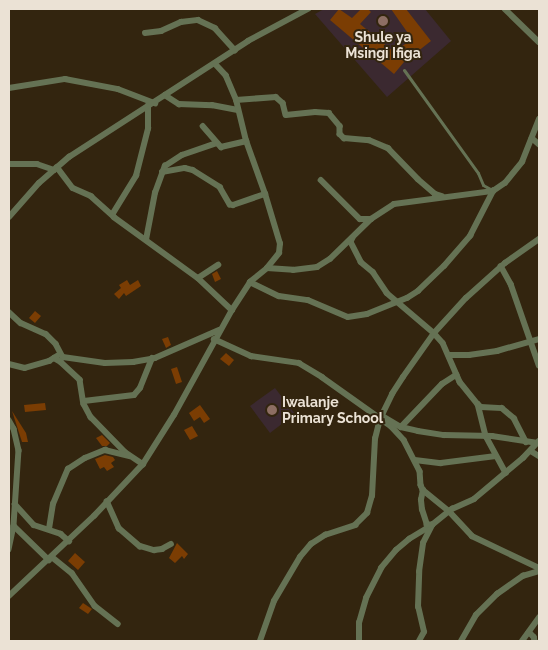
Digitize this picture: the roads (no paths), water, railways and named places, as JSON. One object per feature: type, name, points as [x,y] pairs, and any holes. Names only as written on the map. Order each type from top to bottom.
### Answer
[{"type":"street","points":[[9,217],[55,168],[90,143],[235,50],[308,9]]},
{"type":"street","points":[[505,9],[539,42]]},
{"type":"street","points":[[145,33],[161,31],[181,22],[198,20],[215,28],[235,50]]},
{"type":"street","points":[[9,596],[70,541],[143,464],[174,415],[219,330],[250,282],[267,268],[278,255],[280,246],[266,194],[246,141],[236,100],[226,76],[215,64]]},
{"type":"street","points":[[9,88],[65,79],[118,89],[155,102]]},
{"type":"street","points":[[165,96],[178,104],[212,105],[238,110]]},
{"type":"street","points":[[236,100],[276,98],[283,103],[286,115],[315,112],[329,113],[340,126],[340,134],[344,138],[370,140],[383,145],[394,152],[427,187],[445,198]]},
{"type":"street","points":[[112,215],[136,176],[148,129],[148,106]]},
{"type":"street","points":[[267,268],[293,270],[315,268],[330,259],[371,219],[394,204],[492,191],[505,183],[519,168],[528,152],[539,120]]},
{"type":"street","points":[[203,126],[216,143],[224,147],[246,141]]},
{"type":"street","points":[[532,138],[539,144]]},
{"type":"street","points":[[146,240],[162,172],[174,159],[216,143]]},
{"type":"street","points":[[9,164],[37,164],[55,168],[73,188],[91,196],[112,215],[198,278],[232,310]]},
{"type":"street","points":[[162,172],[185,168],[193,170],[220,187],[230,204],[233,205],[266,194]]},
{"type":"street","points":[[322,180],[360,219],[371,219]]},
{"type":"street","points":[[250,282],[279,296],[308,300],[351,318],[399,301],[418,291],[456,253],[475,228],[481,210],[492,191]]},
{"type":"street","points":[[354,236],[351,242],[362,262],[373,272],[386,293],[399,301],[434,333],[449,355],[456,375],[480,407],[502,408],[518,424],[526,442]]},
{"type":"street","points":[[260,641],[268,613],[311,544],[325,535],[358,523],[367,514],[372,496],[375,440],[380,417],[392,394],[434,333],[466,298],[500,266],[539,239]]},
{"type":"street","points":[[198,278],[218,265]]},
{"type":"street","points":[[500,266],[511,284],[539,365]]},
{"type":"street","points":[[9,312],[21,323],[46,334],[66,358],[105,363],[133,362],[152,358],[219,330]]},
{"type":"street","points":[[214,340],[244,354],[287,360],[305,366],[391,426],[404,440],[415,460],[423,490],[420,500],[422,510],[427,525],[432,525]]},
{"type":"street","points":[[449,355],[469,355],[497,351],[539,340]]},
{"type":"street","points":[[9,364],[25,368],[54,358],[60,353]]},
{"type":"street","points":[[54,358],[62,362],[80,380],[84,401],[91,417],[131,457],[143,464]]},
{"type":"street","points":[[84,401],[134,395],[140,388],[152,358]]},
{"type":"street","points":[[401,427],[442,384],[456,375]]},
{"type":"street","points":[[478,404],[486,436],[506,473]]},
{"type":"street","points":[[380,417],[401,427],[444,435],[486,436],[539,442]]},
{"type":"street","points":[[9,420],[14,429],[18,450],[14,526],[9,549]]},
{"type":"street","points":[[359,641],[361,610],[381,568],[408,538],[432,525],[449,512],[474,499],[506,473],[539,442]]},
{"type":"street","points":[[49,529],[53,504],[68,469],[85,458],[104,450],[131,457]]},
{"type":"street","points":[[530,451],[539,456]]},
{"type":"street","points":[[415,460],[441,463],[496,456]]},
{"type":"street","points":[[423,490],[449,512],[472,536],[539,569]]},
{"type":"street","points":[[108,501],[119,528],[140,546],[154,550],[162,549],[170,544]]},
{"type":"street","points":[[15,504],[34,525],[61,534],[70,541]]},
{"type":"street","points":[[419,641],[424,632],[418,607],[420,565],[423,543],[432,525]]},
{"type":"street","points":[[14,526],[72,574],[95,606],[118,624]]},
{"type":"street","points":[[461,641],[476,615],[492,599],[523,576],[539,569]]},
{"type":"street","points":[[522,641],[539,618]]},
{"type":"street","points":[[529,632],[534,641]]},
{"type":"lane","points":[[404,70],[478,173],[483,185],[492,191]]},
{"type":"place","name":"Shule ya Msingi Ifiga","points":[[383,21]]},
{"type":"place","name":"Iwalanje Primary School","points":[[272,410]]}]
